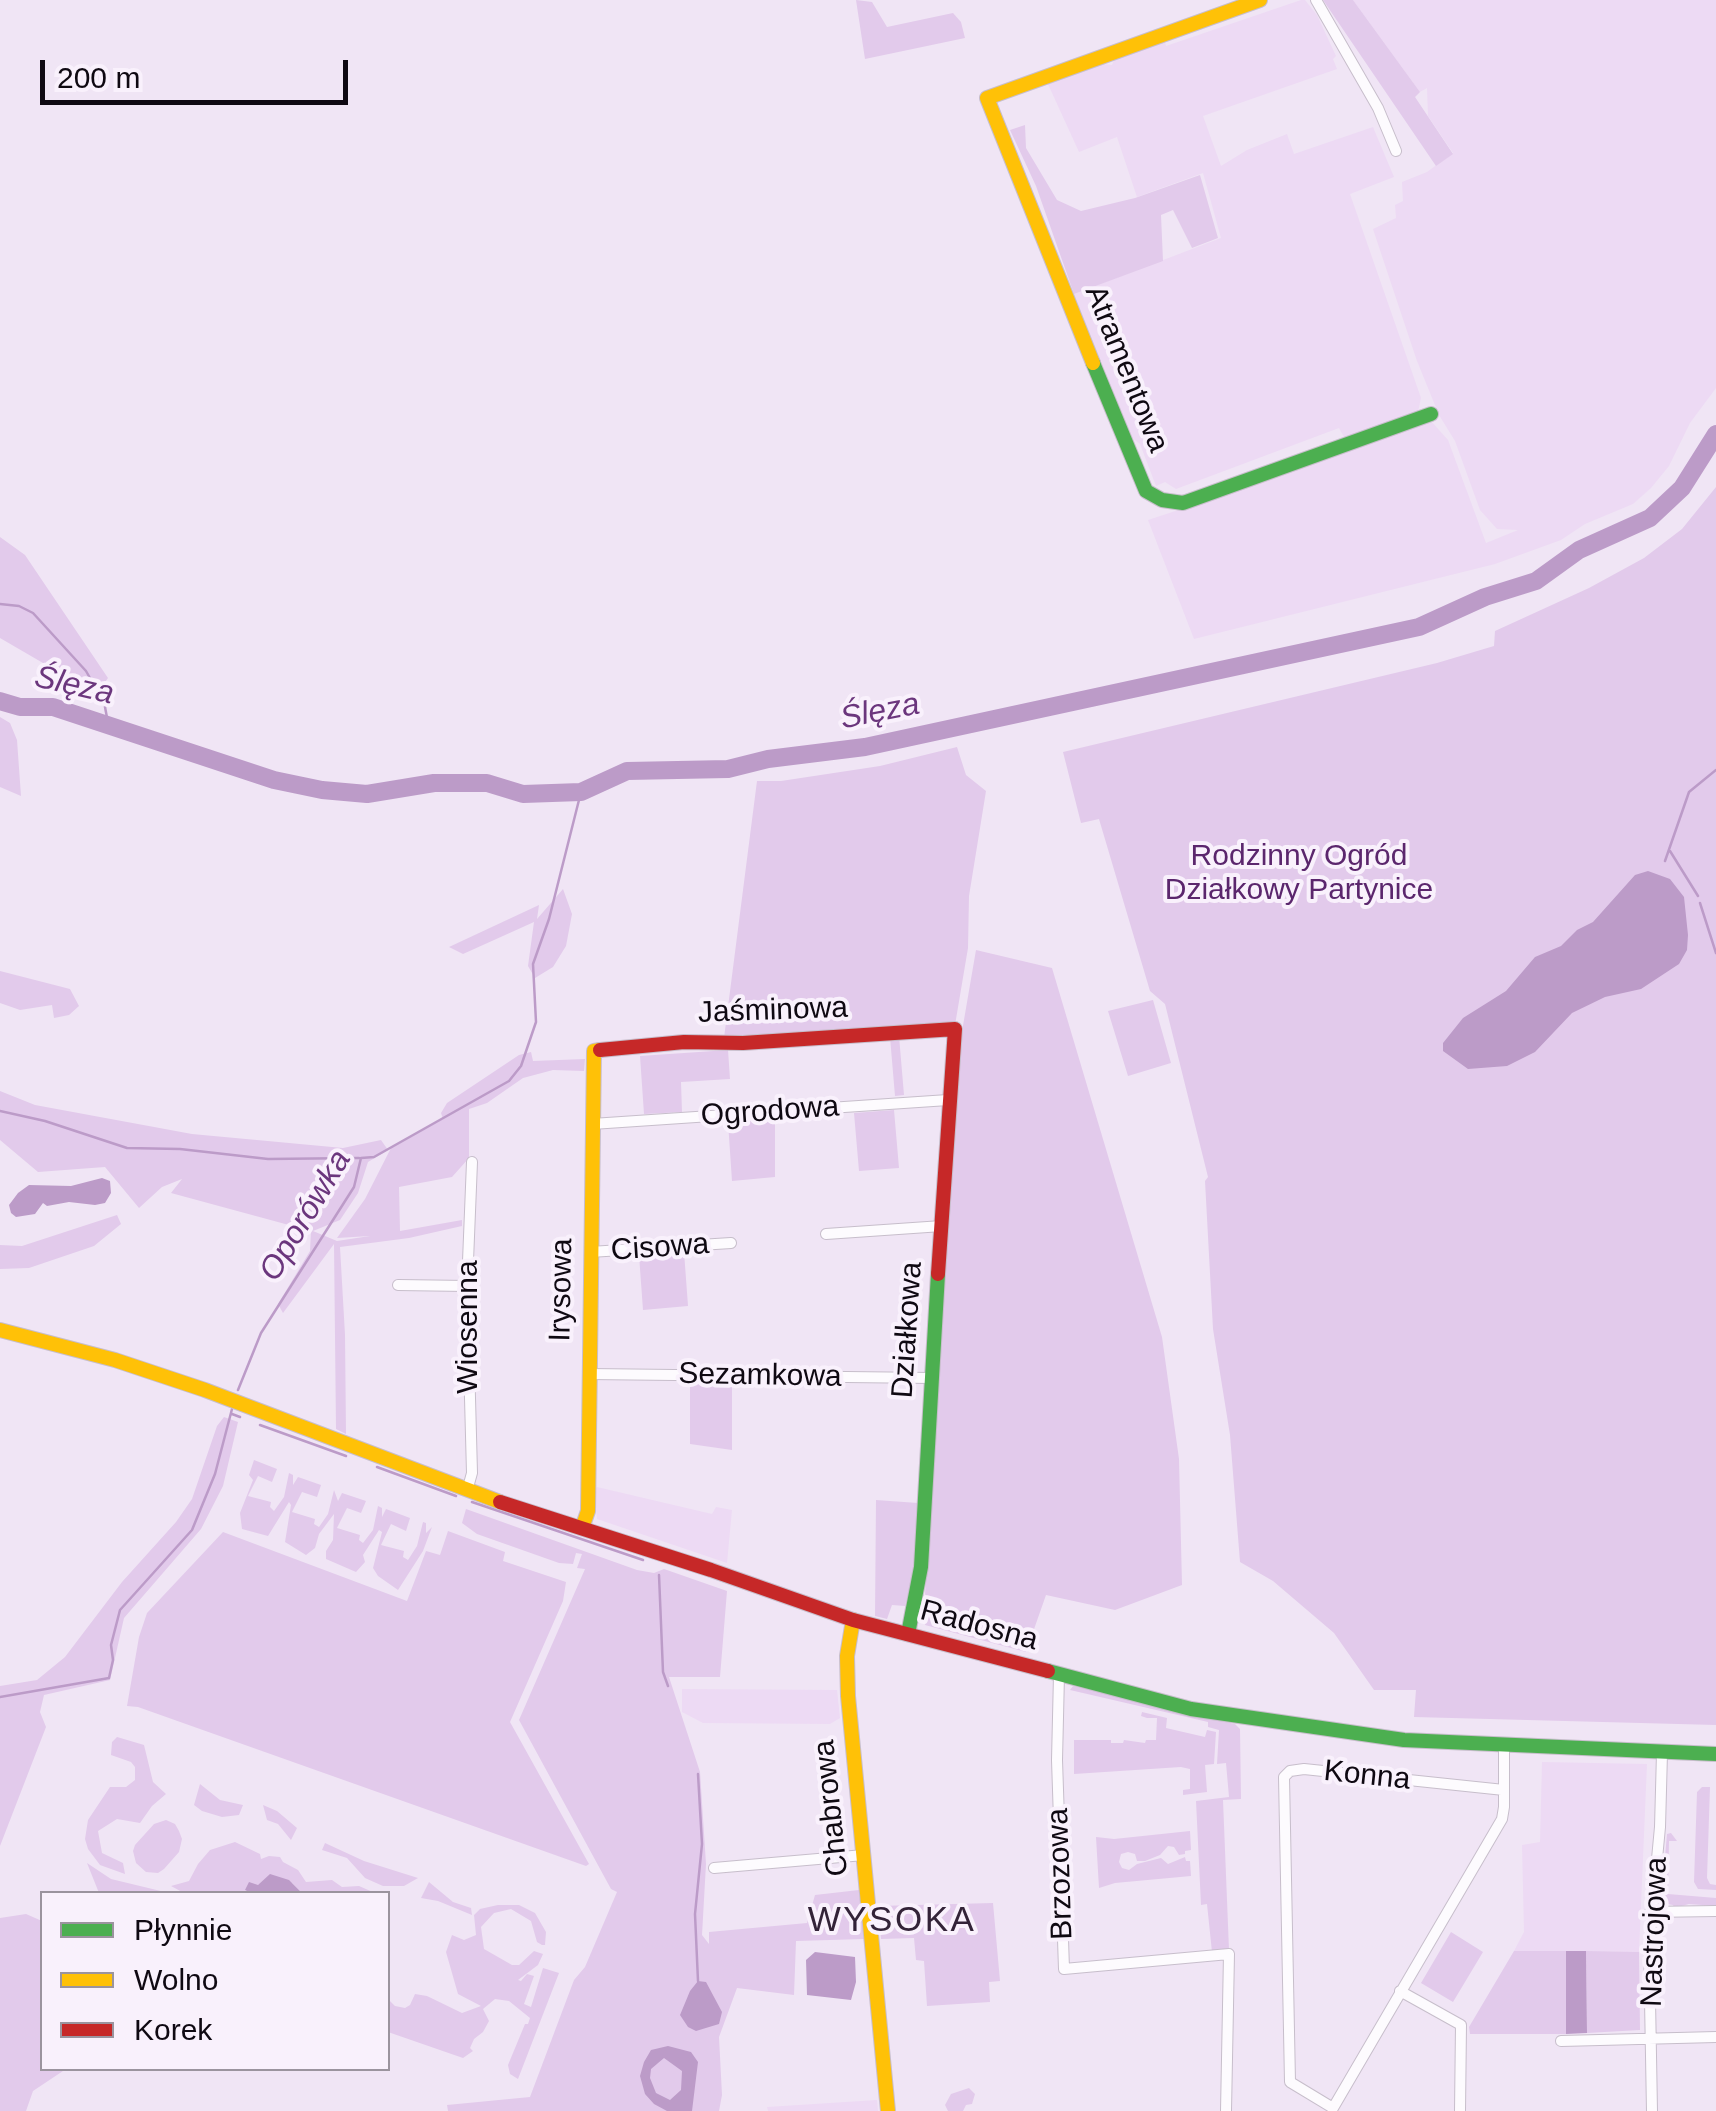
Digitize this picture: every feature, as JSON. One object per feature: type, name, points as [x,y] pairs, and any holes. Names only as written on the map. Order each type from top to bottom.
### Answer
[{"type":"street","name":"Atramentowa","points":[[1260,0],[987,98],[1146,491],[1162,500],[1183,503],[1431,414]]},
{"type":"street","points":[[1316,0],[1378,108],[1396,151]]},
{"type":"street","name":"Jaśminowa","points":[[594,1052],[684,1042],[956,1029]]},
{"type":"street","name":"Działkowa","points":[[908,1634],[921,1567],[948,1100],[956,1029]]},
{"type":"street","name":"Irysowa","points":[[582,1528],[588,1510],[594,1052]]},
{"type":"street","name":"Ogrodowa","points":[[592,1124],[948,1100]]},
{"type":"street","name":"Wiosenna","points":[[468,1491],[472,1472],[467,1286],[472,1162]]},
{"type":"street","points":[[826,1234],[942,1226]]},
{"type":"street","name":"Cisowa","points":[[590,1252],[732,1243]]},
{"type":"street","points":[[398,1285],[467,1286]]},
{"type":"street","name":"Radosna","points":[[0,1330],[115,1360],[468,1491],[853,1620],[1059,1675],[1237,1718],[1399,1740],[1716,1754]]},
{"type":"street","name":"Sezamkowa","points":[[588,1374],[932,1378]]},
{"type":"street","name":"Chabrowa","points":[[853,1620],[847,1656],[848,1696],[888,2111]]},
{"type":"street","name":"Brzozowa","points":[[1059,1675],[1057,1760],[1064,1968],[1229,1954],[1226,2111]]},
{"type":"street","points":[[1460,2111],[1461,2025],[1400,1991],[1502,1818],[1504,1746]]},
{"type":"street","name":"Nastrojowa","points":[[1652,2111],[1650,1912],[1660,1827],[1662,1753]]},
{"type":"street","name":"Konna","points":[[1400,1991],[1333,2108],[1290,2082],[1284,1777],[1290,1772],[1311,1770],[1504,1790]]},
{"type":"street","points":[[714,1868],[864,1856]]},
{"type":"street","points":[[1650,1912],[1716,1911]]},
{"type":"street","points":[[1560,2041],[1716,2036]]},
{"type":"shaded area","points":[[1301,0],[1317,15],[1336,56],[1333,59],[1337,69],[1203,116],[1221,166],[1247,150],[1287,134],[1294,154],[1373,127],[1394,177],[1350,194],[1421,398],[1418,412],[1345,439],[1339,428],[1176,489],[1165,482],[1156,486],[1140,444],[1132,438],[1074,294],[1221,238],[1203,173],[1137,197],[1117,137],[1079,152],[1047,82],[1093,63],[1112,65],[1116,55],[1164,38],[1166,46]]},
{"type":"shaded area","points":[[1353,0],[1716,0],[1716,388],[1690,423],[1669,466],[1651,488],[1633,504],[1585,524],[1561,540],[1495,564],[1194,639],[1148,520],[1431,421],[1448,440],[1486,543],[1518,530],[1497,529],[1480,510],[1455,441],[1439,415],[1417,361],[1373,229],[1396,218],[1395,205],[1403,201],[1402,182],[1427,172],[1453,153],[1428,116],[1427,88],[1420,92]]},
{"type":"shaded area","points":[[1648,871],[1670,879],[1684,897],[1687,950],[1679,964],[1641,989],[1605,997],[1572,1013],[1535,1052],[1507,1066],[1468,1069],[1443,1051],[1443,1043],[1463,1018],[1506,991],[1535,957],[1561,946],[1577,930],[1593,922],[1635,875]]},
{"type":"shaded area","points":[[102,1178],[110,1181],[111,1193],[105,1203],[43,1203],[35,1214],[16,1217],[11,1213],[9,1205],[29,1185],[71,1186]]},
{"type":"shaded area","points":[[597,1487],[712,1514],[716,1507],[732,1510],[727,1563],[597,1519]]},
{"type":"shaded area","points":[[682,1689],[837,1690],[840,1718],[830,1724],[703,1723],[682,1712]]},
{"type":"shaded area","points":[[1542,1762],[1647,1764],[1639,1952],[1514,1951],[1524,1932],[1522,1845],[1540,1842]]},
{"type":"shaded area","points":[[270,1874],[289,1880],[300,1891],[245,1890],[249,1882],[258,1885]]},
{"type":"shaded area","points":[[1566,1951],[1586,1951],[1587,2033],[1566,2034]]},
{"type":"shaded area","points":[[815,1952],[855,1957],[856,1982],[851,2000],[807,1995],[806,1960]]},
{"type":"shaded area","points":[[698,1981],[706,1982],[722,2012],[719,2024],[696,2031],[680,2015]]},
{"type":"shaded area","points":[[668,2046],[691,2052],[698,2062],[692,2111],[667,2111],[645,2094],[640,2076],[651,2050]],"holes":[[[664,2058],[682,2071],[681,2090],[670,2100],[656,2093],[651,2069]]]},
{"type":"shaded area","points":[[877,2100],[878,2111],[768,2111],[767,2107]]},
{"type":"green space","points":[[856,0],[872,2],[887,27],[953,13],[961,22],[965,38],[865,59]]},
{"type":"green space","points":[[1323,0],[1353,0],[1420,92],[1415,97],[1453,154],[1436,166]]},
{"type":"green space","points":[[1025,125],[1026,148],[1057,200],[1081,211],[1135,198],[1200,175],[1218,238],[1192,248],[1173,210],[1161,215],[1163,261],[1074,294],[1036,186],[1010,130]]},
{"type":"green space","name":"Rodzinny Ogród Działkowy Partynice","points":[[1716,487],[1716,1725],[1414,1717],[1416,1690],[1374,1690],[1334,1633],[1273,1581],[1240,1562],[1230,1435],[1213,1329],[1205,1181],[1208,1177],[1165,1004],[1150,991],[1099,819],[1081,823],[1063,752],[1494,646],[1495,631],[1644,558],[1682,529]]},
{"type":"green space","points":[[0,537],[25,555],[108,678],[93,699],[0,638]]},
{"type":"green space","points":[[0,717],[10,723],[17,740],[21,796],[0,787]]},
{"type":"green space","points":[[957,747],[966,775],[986,791],[969,896],[968,948],[955,1025],[724,1038],[757,781],[880,766]]},
{"type":"green space","points":[[563,889],[572,914],[566,946],[553,967],[535,978],[528,966],[534,922],[463,954],[449,947],[539,905],[537,919]]},
{"type":"green space","points":[[976,950],[1052,968],[1162,1337],[1179,1459],[1182,1585],[1115,1610],[1046,1595],[1026,1652],[925,1625],[930,1603],[925,1594],[960,1043]]},
{"type":"green space","points":[[0,971],[70,989],[79,1006],[69,1015],[54,1018],[52,1005],[20,1010],[0,1003]]},
{"type":"green space","points":[[1153,1000],[1171,1063],[1128,1076],[1108,1011]]},
{"type":"green space","points":[[899,1036],[904,1095],[895,1096],[890,1037]]},
{"type":"green space","points":[[728,1050],[730,1079],[681,1082],[682,1112],[644,1114],[640,1056]]},
{"type":"green space","points":[[531,1052],[533,1061],[585,1059],[584,1071],[553,1070],[523,1078],[487,1103],[469,1109],[469,1158],[452,1177],[399,1187],[400,1231],[462,1220],[462,1226],[340,1247],[346,1434],[336,1429],[334,1244],[283,1313],[278,1304],[310,1251],[311,1231],[171,1193],[182,1179],[162,1187],[139,1208],[105,1167],[38,1172],[0,1140],[0,1091],[35,1105],[192,1134],[343,1148],[381,1140],[388,1150],[368,1162],[358,1193],[340,1220],[313,1231],[337,1241],[370,1236],[337,1238],[365,1199],[391,1148],[443,1119],[441,1113],[447,1103],[519,1055]]},
{"type":"green space","points":[[894,1110],[899,1168],[859,1171],[854,1113]]},
{"type":"green space","points":[[775,1119],[775,1177],[732,1181],[728,1122]]},
{"type":"green space","points":[[117,1215],[121,1224],[94,1246],[29,1268],[0,1269],[0,1245],[22,1246]]},
{"type":"green space","points":[[684,1252],[688,1306],[643,1310],[639,1255]]},
{"type":"green space","points":[[690,1381],[732,1382],[732,1450],[690,1444]]},
{"type":"green space","points":[[224,1417],[238,1422],[223,1486],[201,1529],[124,1618],[110,1680],[44,1695],[40,1712],[46,1727],[0,1846],[0,1686],[37,1680],[65,1657],[192,1499],[217,1426]]},
{"type":"green space","points":[[254,1460],[277,1469],[272,1482],[258,1476],[248,1496],[271,1502],[274,1511],[284,1497],[289,1473],[293,1475],[293,1485],[298,1477],[321,1485],[317,1497],[302,1492],[292,1512],[315,1519],[314,1524],[319,1527],[328,1514],[334,1490],[338,1501],[342,1493],[366,1501],[361,1513],[347,1508],[337,1528],[360,1535],[363,1543],[373,1530],[378,1506],[382,1508],[382,1517],[386,1509],[410,1518],[406,1531],[391,1524],[381,1545],[404,1551],[403,1557],[408,1560],[417,1546],[423,1522],[426,1533],[432,1527],[423,1551],[398,1590],[373,1568],[382,1532],[379,1530],[363,1555],[365,1562],[356,1572],[326,1559],[333,1540],[334,1514],[319,1534],[315,1548],[306,1555],[285,1542],[289,1502],[268,1536],[242,1529],[240,1513],[253,1480],[249,1475]]},
{"type":"green space","points":[[876,1500],[918,1503],[913,1573],[905,1606],[892,1605],[887,1619],[875,1616]]},
{"type":"green space","points":[[466,1509],[637,1570],[654,1573],[664,1569],[727,1591],[720,1677],[669,1677],[700,1772],[706,1864],[702,1935],[709,1944],[709,1932],[807,1923],[815,1895],[859,1890],[864,1939],[796,1941],[794,1995],[737,1988],[719,2037],[719,2111],[448,2111],[447,2105],[530,2097],[574,1980],[585,1967],[617,1892],[611,1889],[519,1720],[585,1569],[577,1568],[582,1554],[576,1553],[573,1564],[559,1563],[477,1534],[462,1523]]},
{"type":"green space","points":[[448,1531],[505,1552],[503,1561],[566,1582],[563,1601],[510,1722],[589,1864],[586,1866],[127,1706],[147,1613],[223,1532],[407,1601],[426,1551],[440,1555]]},
{"type":"green space","points":[[1073,1686],[1235,1724],[1240,1729],[1241,1799],[1223,1800],[1229,1950],[1212,1952],[1207,1904],[1201,1905],[1196,1801],[1229,1797],[1226,1763],[1217,1764],[1219,1730],[1208,1727],[1208,1722],[1070,1690]]},
{"type":"green space","points":[[1142,1712],[1167,1718],[1166,1728],[1205,1737],[1207,1730],[1216,1732],[1214,1764],[1205,1765],[1207,1792],[1183,1795],[1183,1790],[1190,1789],[1190,1769],[1181,1767],[1074,1774],[1074,1740],[1156,1740],[1157,1718],[1141,1716]]},
{"type":"green space","points":[[117,1737],[144,1745],[153,1782],[166,1794],[140,1823],[117,1819],[98,1831],[102,1853],[123,1863],[125,1874],[100,1865],[85,1839],[88,1820],[110,1787],[126,1787],[135,1780],[131,1762],[111,1755],[112,1742]]},
{"type":"green space","points":[[200,1784],[220,1800],[243,1805],[239,1815],[222,1817],[194,1805]]},
{"type":"green space","points":[[1710,1787],[1707,1878],[1716,1890],[1698,1889],[1694,1882],[1697,1792]]},
{"type":"green space","points":[[263,1805],[297,1828],[291,1840],[278,1824],[267,1820]]},
{"type":"green space","points":[[166,1820],[179,1831],[179,1852],[158,1873],[146,1872],[136,1863],[135,1845],[154,1824]]},
{"type":"green space","points":[[1190,1831],[1191,1850],[1185,1854],[1179,1855],[1174,1847],[1168,1846],[1160,1855],[1145,1861],[1137,1861],[1135,1854],[1128,1852],[1121,1854],[1119,1862],[1129,1870],[1161,1858],[1168,1864],[1185,1857],[1190,1861],[1191,1876],[1099,1888],[1096,1837],[1114,1839]]},
{"type":"green space","points":[[1671,1833],[1677,1841],[1669,1841],[1668,1894],[1716,1898],[1716,1906],[1689,1904],[1674,1908],[1661,1903],[1667,1834]]},
{"type":"green space","points":[[235,1842],[260,1854],[261,1859],[280,1857],[298,1870],[306,1882],[332,1880],[342,1887],[359,1886],[370,1891],[300,1891],[292,1883],[258,1885],[247,1891],[180,1891],[171,1886],[189,1881],[210,1850]]},
{"type":"green space","points":[[325,1843],[364,1861],[418,1878],[404,1886],[383,1886],[365,1878],[347,1858],[322,1850]]},
{"type":"green space","points":[[87,1863],[111,1879],[161,1891],[98,1891]]},
{"type":"green space","points":[[429,1882],[453,1902],[471,1908],[472,1915],[421,1898]]},
{"type":"green space","points":[[993,1903],[1000,1981],[989,1982],[990,2002],[927,2006],[924,1961],[916,1960],[914,1938],[881,1939],[878,1906]]},
{"type":"green space","points":[[519,1905],[535,1913],[546,1932],[542,1945],[537,1942],[531,1921],[511,1909],[494,1913],[481,1927],[484,1949],[512,1965],[519,1965],[534,1951],[543,1954],[538,1965],[518,1980],[527,1974],[534,1976],[524,2004],[531,2007],[543,1968],[559,1973],[518,2079],[510,2074],[508,2065],[530,2018],[509,2001],[495,1999],[483,2009],[489,2021],[474,2039],[470,2048],[473,2051],[463,2058],[390,2033],[390,2001],[405,2008],[415,1994],[462,2013],[481,2006],[458,1994],[446,1952],[452,1935],[464,1940],[476,1935],[474,1915],[480,1909]]},
{"type":"green space","points":[[26,1914],[40,1920],[40,2071],[63,2071],[33,2091],[26,2111],[0,2111],[0,1918]]},
{"type":"green space","points":[[1451,1932],[1483,1952],[1453,2002],[1421,1983]]},
{"type":"green space","points":[[1514,1951],[1566,1951],[1566,2034],[1470,2034],[1469,2027]]},
{"type":"green space","points":[[1586,1951],[1639,1952],[1640,2030],[1587,2033]]},
{"type":"green space","points":[[969,2088],[975,2094],[972,2104],[963,2111],[948,2111],[945,2105],[951,2094]]},
{"type":"waterway","name":"Ślęza","points":[[0,701],[20,707],[53,707],[274,780],[322,790],[367,794],[434,783],[487,783],[523,794],[581,792],[627,771],[728,769],[768,759],[865,747],[1419,627],[1485,597],[1536,581],[1579,550],[1650,518],[1682,488],[1716,434]]},
{"type":"waterway","points":[[0,604],[19,606],[33,613],[86,671],[99,694]]},
{"type":"waterway","points":[[105,707],[108,723]]},
{"type":"waterway","points":[[1665,861],[1689,792],[1716,770]]},
{"type":"waterway","name":"Oporówka","points":[[238,1390],[261,1333],[354,1187],[361,1158],[374,1157],[509,1081],[521,1066],[536,1022],[533,964],[549,919],[581,792]]},
{"type":"waterway","points":[[1670,851],[1698,896]]},
{"type":"waterway","points":[[1700,903],[1716,953]]},
{"type":"waterway","points":[[0,1111],[127,1148],[180,1149],[268,1159],[359,1158]]},
{"type":"waterway","name":"Oporówka","points":[[0,1697],[109,1678],[111,1645],[120,1610],[192,1530],[215,1474],[232,1409]]},
{"type":"waterway","points":[[232,1414],[240,1417]]},
{"type":"waterway","points":[[260,1425],[346,1456]]},
{"type":"waterway","points":[[377,1467],[456,1496]]},
{"type":"waterway","points":[[472,1502],[643,1560]]},
{"type":"waterway","points":[[659,1575],[663,1672],[668,1686]]},
{"type":"waterway","points":[[698,1774],[702,1844],[695,1914],[698,1981]]},
{"type":"traffic: fast","points":[[1093,363],[1146,491],[1162,500],[1183,503],[1431,414]]},
{"type":"traffic: fast","points":[[908,1634],[921,1567],[938,1274]]},
{"type":"traffic: fast","points":[[1048,1671],[1191,1709],[1404,1740],[1716,1754]]},
{"type":"traffic: slow","points":[[1093,363],[987,98],[1260,0]]},
{"type":"traffic: slow","points":[[582,1528],[588,1511],[594,1051],[600,1050]]},
{"type":"traffic: slow","points":[[0,1330],[115,1360],[205,1390],[500,1502]]},
{"type":"traffic: slow","points":[[853,1620],[847,1656],[848,1696],[888,2111]]},
{"type":"traffic: jam","points":[[600,1050],[684,1042],[743,1043],[955,1029],[938,1274]]},
{"type":"traffic: jam","points":[[500,1502],[853,1620],[1048,1671]]},
{"type":"district","name":"WYSOKA","points":[[892,1921]]}]
